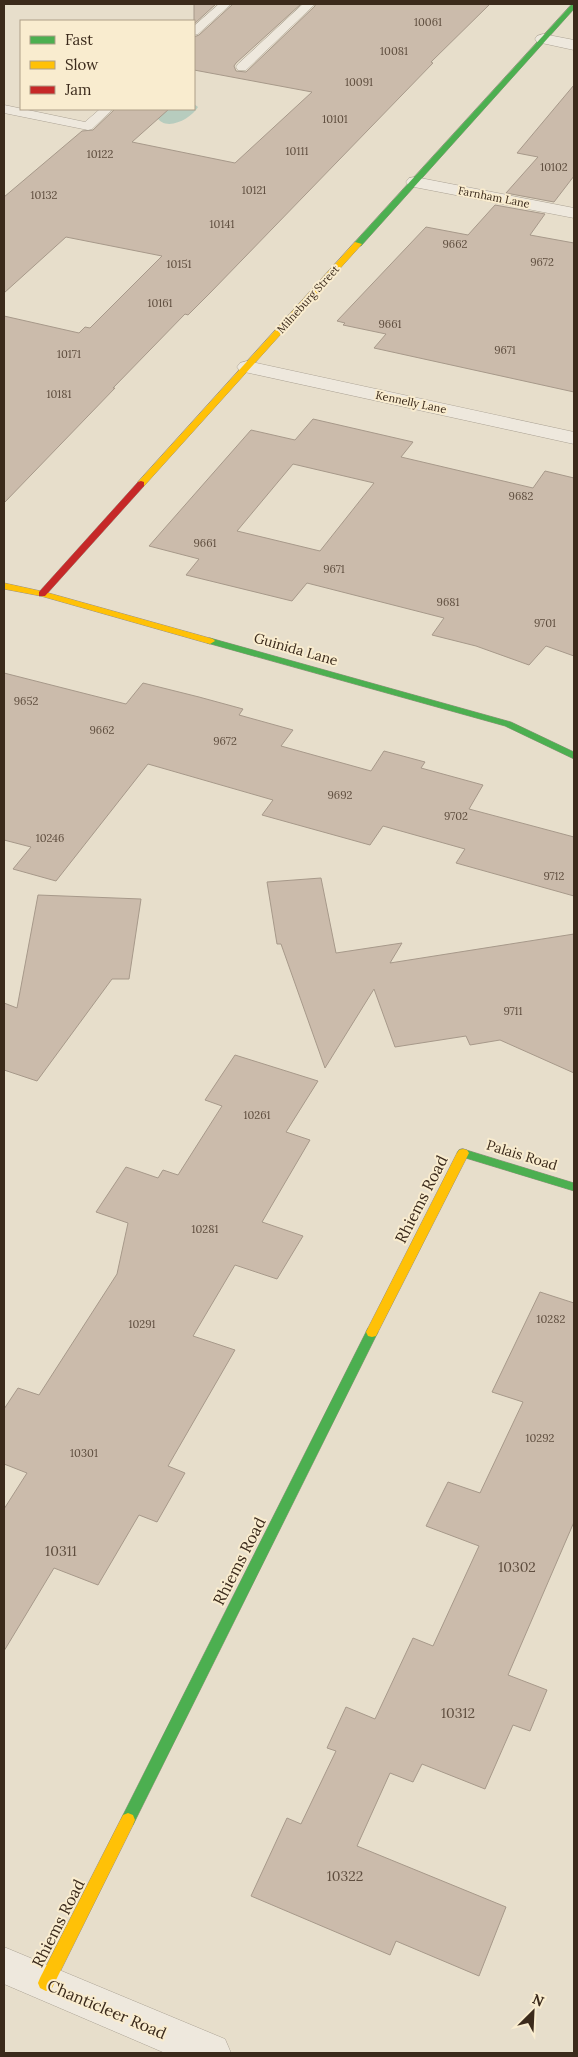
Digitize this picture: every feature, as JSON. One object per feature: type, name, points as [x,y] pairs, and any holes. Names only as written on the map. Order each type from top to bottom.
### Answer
[{"type":"street","name":"Milneburg Street","points":[[42,594],[574,5]]},
{"type":"street","points":[[543,39],[574,45]]},
{"type":"street","name":"Farnham Lane","points":[[414,182],[574,213]]},
{"type":"street","name":"Kennelly Lane","points":[[247,367],[574,438]]},
{"type":"street","name":"Guinida Lane","points":[[4,586],[42,594],[508,724],[574,756]]},
{"type":"street","name":"Palais Road","points":[[462,1153],[574,1186]]},
{"type":"street","name":"Rhiems Road","points":[[46,1983],[462,1153]]},
{"type":"street","name":"Chanticleer Road","points":[[4,1965],[211,2053]]},
{"type":"lane","points":[[195,31],[225,4]]},
{"type":"lane","points":[[242,67],[306,4]]},
{"type":"lane","points":[[4,109],[88,126],[106,110]]},
{"type":"shaded area","points":[[195,105],[198,107],[195,112],[184,120],[171,124],[160,121],[156,116],[167,110],[195,110]]},
{"type":"building","points":[[194,4],[216,4],[195,23]]},
{"type":"building","points":[[233,4],[301,4],[236,63],[234,66],[236,71],[246,72],[315,4],[490,4],[431,62],[433,63],[210,293],[188,315],[185,314],[4,503],[4,316],[79,333],[85,327],[90,328],[162,256],[66,237],[4,293],[4,197],[82,131],[93,130],[114,110],[168,110],[132,142],[235,163],[312,92],[195,70],[195,37]]},
{"type":"building","points":[[574,85],[574,176],[554,202],[506,193],[538,157],[517,153]]},
{"type":"building","points":[[495,205],[545,214],[530,235],[574,243],[574,392],[374,348],[386,334],[343,325],[345,323],[337,321],[426,227],[468,235]]},
{"type":"building","points":[[313,419],[413,442],[401,457],[533,488],[545,471],[574,478],[574,656],[546,646],[529,665],[476,646],[432,635],[444,618],[307,583],[292,601],[186,575],[199,559],[149,546],[251,430],[295,440]],"holes":[[[293,464],[374,483],[320,551],[237,531]]]},
{"type":"building","points":[[4,673],[126,704],[143,683],[199,697],[243,709],[239,715],[293,730],[281,746],[371,771],[384,751],[425,762],[421,768],[483,785],[469,809],[574,837],[574,896],[456,863],[465,849],[383,826],[370,845],[262,815],[273,800],[148,764],[56,881],[13,869],[31,847],[4,840]]},
{"type":"building","points":[[321,878],[336,953],[402,943],[390,963],[574,934],[574,1073],[500,1040],[470,1045],[466,1036],[395,1047],[374,989],[325,1068],[281,944],[277,944],[267,882]]},
{"type":"building","points":[[38,895],[141,899],[129,979],[112,979],[37,1081],[4,1070],[4,1003],[17,1008]]},
{"type":"building","points":[[235,1055],[318,1081],[286,1132],[310,1140],[262,1222],[303,1236],[277,1279],[235,1265],[193,1336],[235,1350],[168,1466],[185,1473],[157,1522],[139,1515],[98,1585],[54,1568],[4,1651],[4,1509],[27,1473],[4,1464],[4,1409],[18,1388],[39,1395],[117,1274],[128,1223],[96,1212],[126,1167],[158,1178],[163,1170],[178,1175],[222,1106],[205,1100]]},
{"type":"building","points":[[540,1292],[574,1303],[574,1522],[508,1675],[547,1690],[530,1731],[513,1725],[485,1789],[422,1764],[413,1782],[390,1773],[357,1846],[506,1907],[479,1976],[396,1941],[390,1955],[251,1896],[287,1818],[301,1824],[336,1751],[327,1748],[346,1707],[375,1719],[413,1638],[433,1646],[479,1546],[426,1526],[448,1482],[480,1493],[523,1402],[492,1392]]},
{"type":"traffic: fast","points":[[358,244],[574,5]]},
{"type":"traffic: fast","points":[[210,641],[508,724],[574,756]]},
{"type":"traffic: fast","points":[[463,1153],[574,1187]]},
{"type":"traffic: fast","points":[[128,1820],[372,1332]]},
{"type":"traffic: slow","points":[[141,484],[358,244]]},
{"type":"traffic: slow","points":[[4,586],[42,594],[210,641]]},
{"type":"traffic: slow","points":[[372,1332],[463,1153]]},
{"type":"traffic: slow","points":[[46,1983],[128,1820]]},
{"type":"traffic: jam","points":[[42,594],[141,484]]}]
